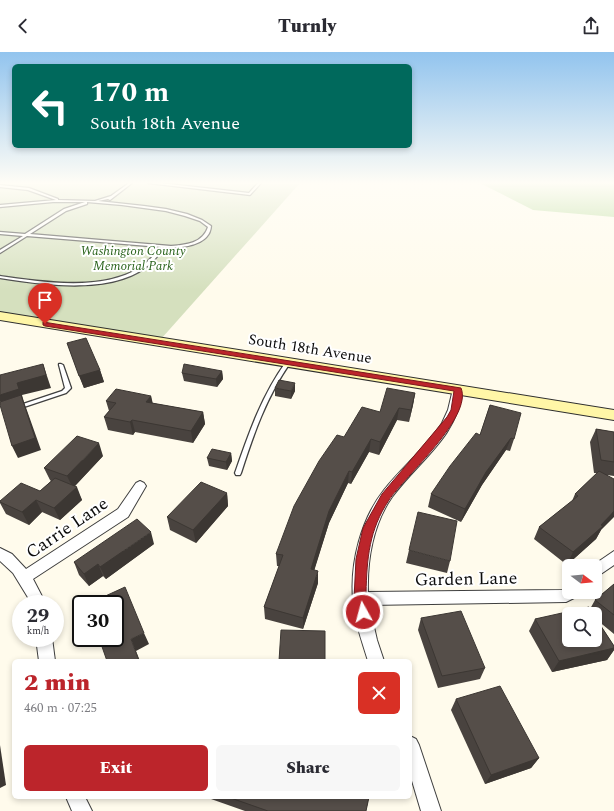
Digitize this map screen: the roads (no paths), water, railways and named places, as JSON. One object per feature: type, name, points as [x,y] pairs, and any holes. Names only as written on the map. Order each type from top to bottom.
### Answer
[{"type":"street","name":"South 18th Avenue","points":[[0,316],[614,415]]},
{"type":"street","points":[[375,659],[368,639],[360,599],[361,559],[368,528],[386,497],[448,423],[455,410],[458,390]]},
{"type":"street","name":"Carrie Lane","points":[[25,577],[123,513],[140,486]]},
{"type":"street","points":[[0,554],[4,556],[25,577],[34,595]]},
{"type":"street","points":[[602,566],[614,557]]},
{"type":"street","name":"Garden Lane","points":[[360,599],[562,596]]},
{"type":"street","points":[[45,647],[47,659]]},
{"type":"street","points":[[412,751],[431,811]]},
{"type":"street","points":[[76,799],[82,811]]},
{"type":"lane","points":[[0,252],[51,218]]},
{"type":"lane","points":[[0,233],[26,234],[162,248],[178,247],[195,243],[206,236],[210,227],[197,218]]},
{"type":"lane","points":[[0,277],[61,284],[108,280],[139,270],[162,248]]},
{"type":"lane","points":[[238,473],[263,406],[278,377],[288,363]]},
{"type":"lane","points":[[15,408],[64,392],[68,388],[61,365]]},
{"type":"park label","name":"Washington County Memorial Park","points":[[133,258]]}]
